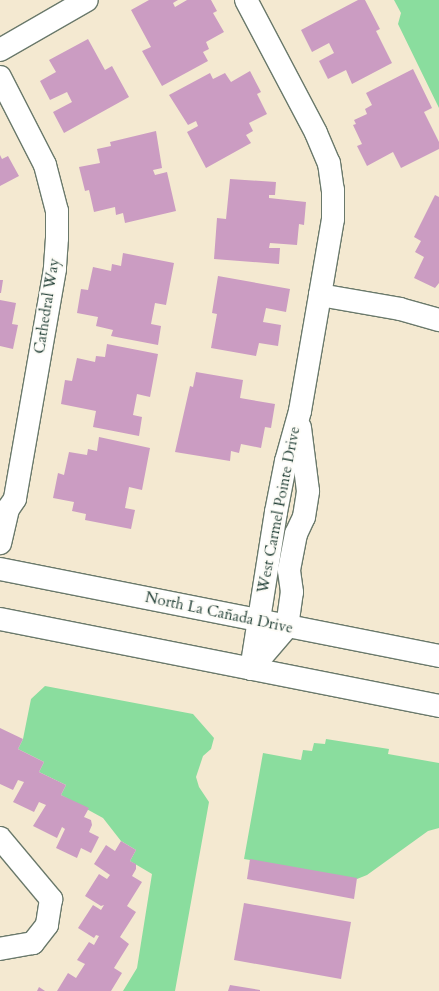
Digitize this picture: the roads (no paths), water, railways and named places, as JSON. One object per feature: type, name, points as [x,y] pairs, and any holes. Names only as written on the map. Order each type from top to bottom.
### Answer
[{"type":"street","points":[[0,50],[86,0]]},
{"type":"street","name":"West Carmel Pointe Drive","points":[[246,0],[316,133],[329,163],[334,190],[333,219],[300,411],[286,461],[251,669]]},
{"type":"street","name":"Cathedral Way","points":[[0,77],[45,165],[57,211],[55,268],[15,499],[8,509],[0,543]]},
{"type":"street","points":[[320,295],[400,310],[439,320]]},
{"type":"street","name":"West Carmel Pointe Drive","points":[[287,627],[292,592],[289,570],[296,534],[304,517],[308,491],[300,411]]},
{"type":"street","name":"North La Cañada Drive","points":[[0,569],[439,656]]},
{"type":"street","points":[[0,619],[439,706]]},
{"type":"street","points":[[251,669],[287,627]]},
{"type":"street","points":[[0,838],[51,899],[47,925],[33,943],[0,949]]}]
